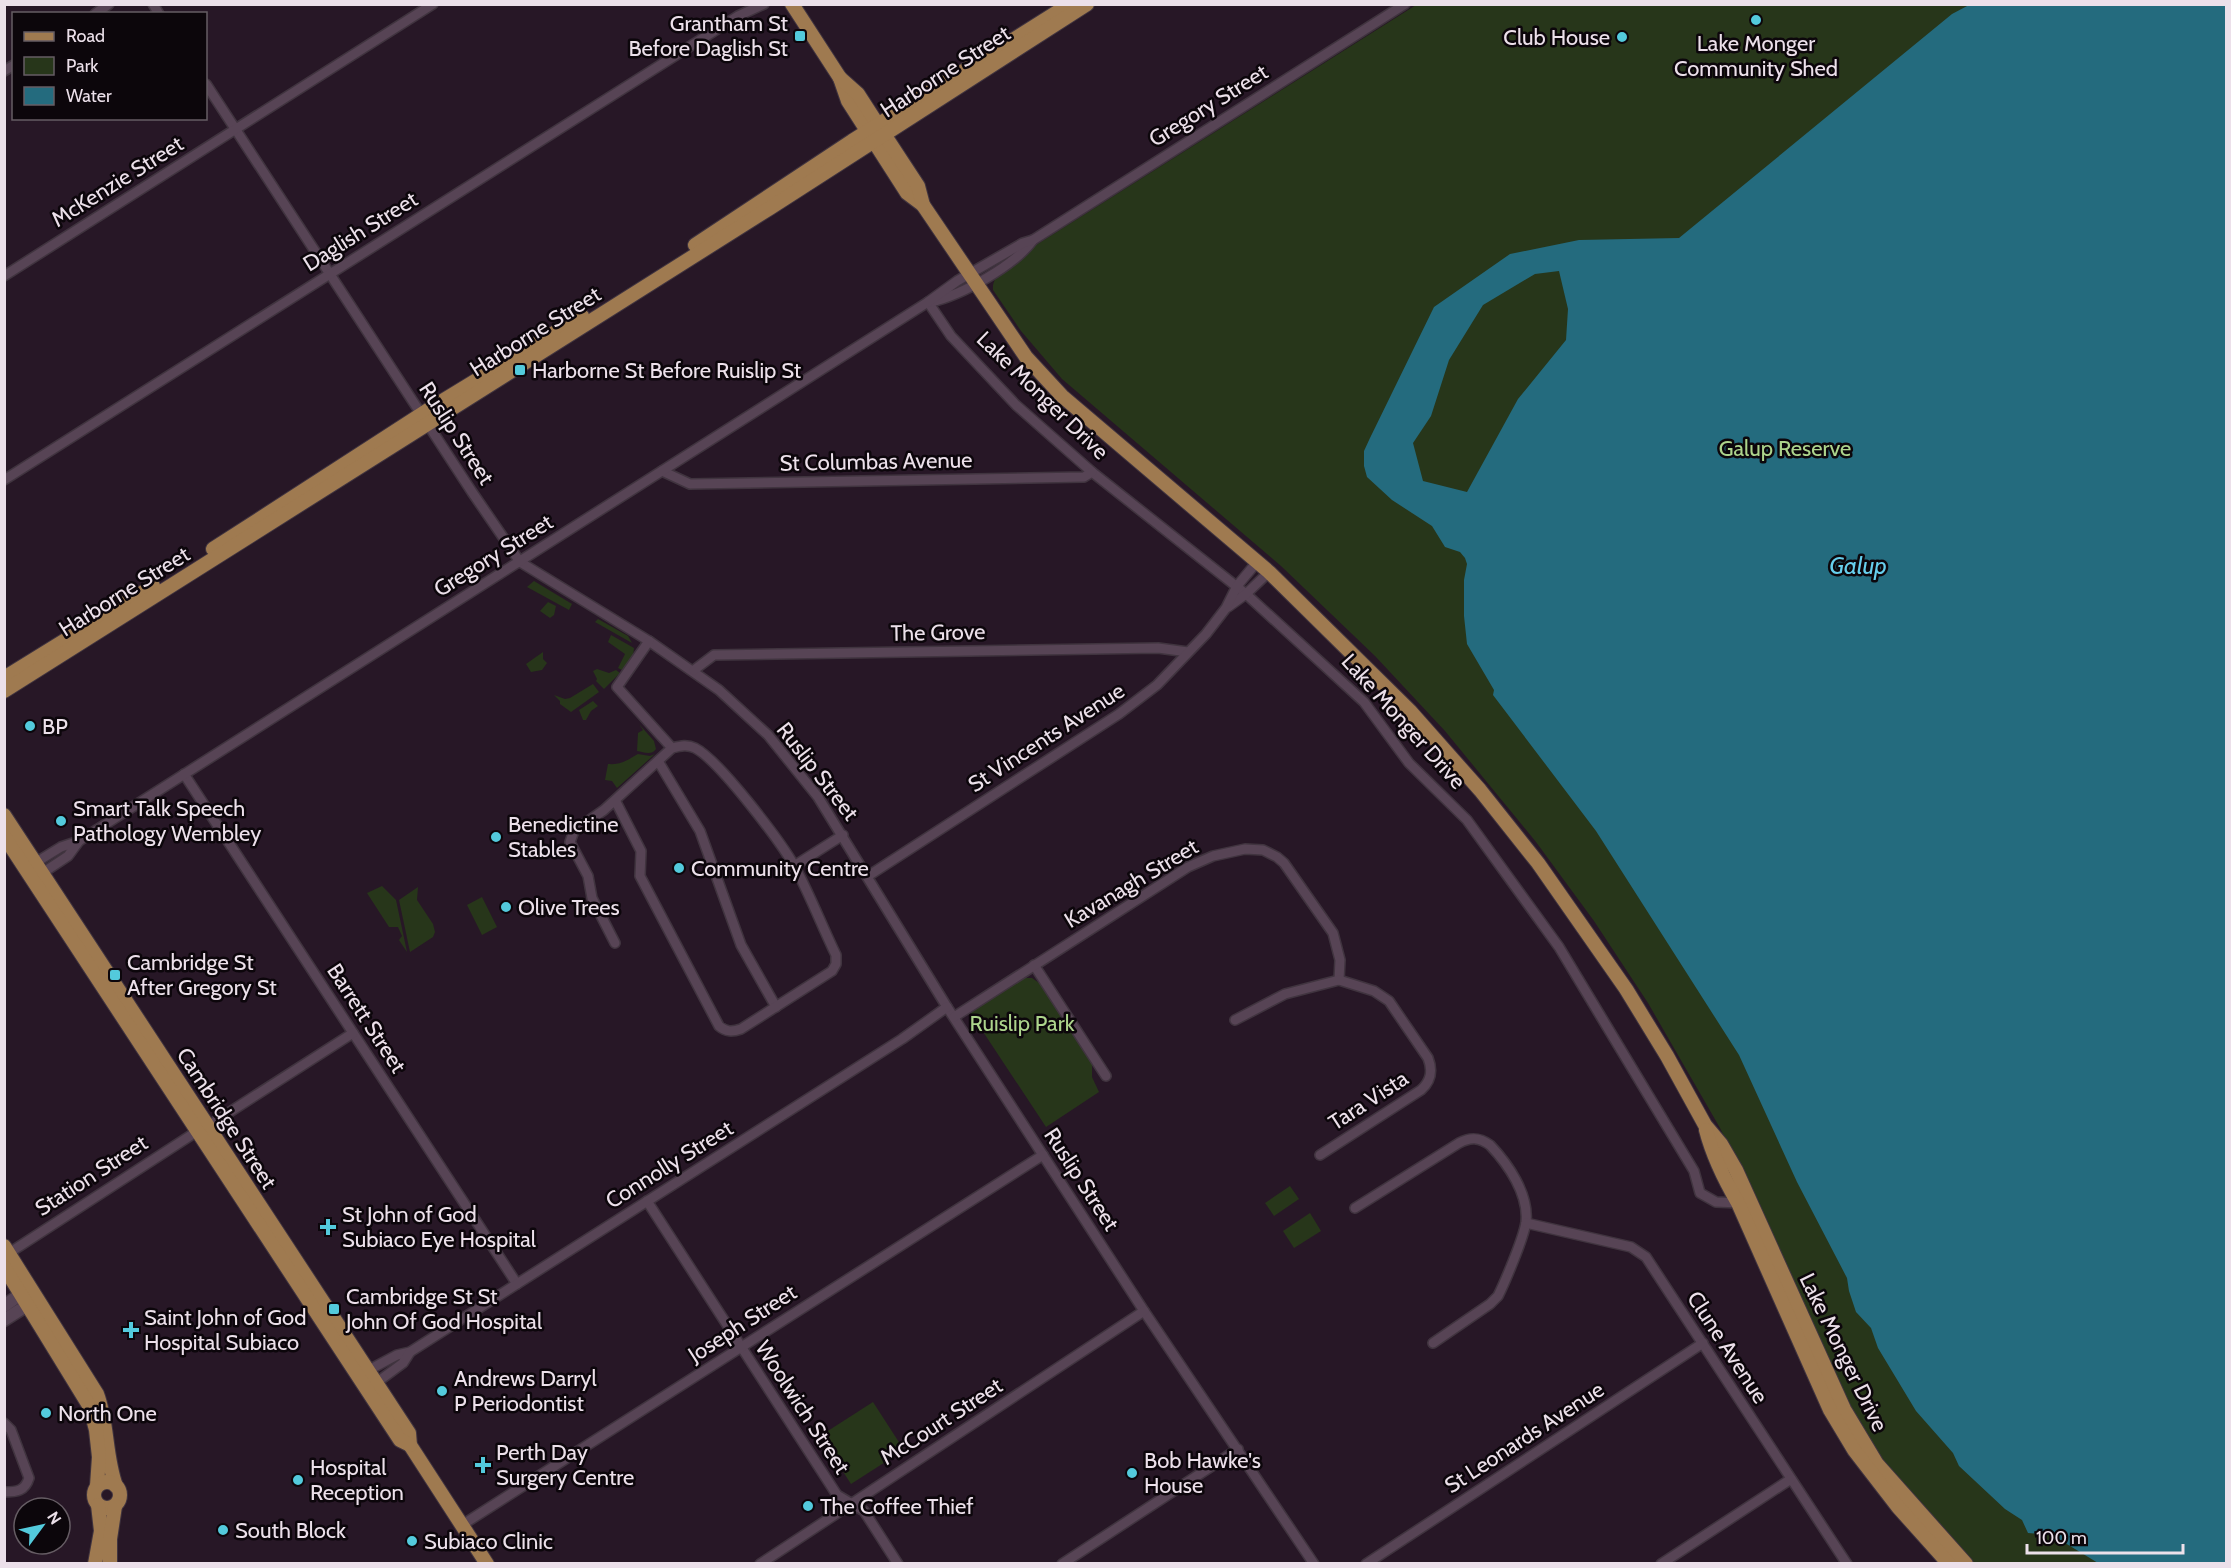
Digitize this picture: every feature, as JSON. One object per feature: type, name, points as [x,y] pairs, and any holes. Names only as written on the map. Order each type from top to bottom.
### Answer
[{"type":"main road","name":"Lake Monger Drive","points":[[792,4],[840,78],[858,94],[876,133],[918,186],[923,205],[991,309],[1026,357],[1062,396],[1269,572],[1410,711],[1480,790],[1531,854],[1626,989],[1705,1125],[1721,1144],[1736,1170],[1744,1202],[1830,1410],[1854,1450],[1898,1507],[1949,1563]]},
{"type":"main road","name":"Harborne Street","points":[[876,133],[1070,4]]},
{"type":"main road","name":"Harborne Street","points":[[4,691],[618,293],[1087,4]]},
{"type":"main road","name":"Harborne Street","points":[[4,678],[425,419]]},
{"type":"main road","name":"Cambridge Street","points":[[4,815],[34,871],[400,1440],[410,1445]]},
{"type":"main road","name":"Cambridge Street","points":[[4,836],[34,871]]},
{"type":"main road","name":"Cambridge Street","points":[[202,1129],[409,1433],[410,1445],[487,1563]]},
{"type":"main road","name":"Lake Monger Drive","points":[[1744,1202],[1844,1409],[1877,1464],[1966,1563]]},
{"type":"main road","points":[[6,1256],[90,1407],[96,1430],[99,1457],[94,1496],[98,1505],[101,1531],[95,1563]]},
{"type":"main road","points":[[29,1296],[99,1400],[104,1417],[109,1467],[120,1495],[115,1506],[110,1539],[110,1563]]},
{"type":"main road","points":[[97,1486],[106,1482],[116,1486]]},
{"type":"main road","points":[[98,1505],[106,1508],[115,1506]]},
{"type":"street","name":"McKenzie Street","points":[[4,276],[433,4]]},
{"type":"street","name":"Daglish Street","points":[[738,16],[749,4]]},
{"type":"street","name":"Daglish Street","points":[[4,480],[738,16],[764,4]]},
{"type":"street","name":"Gregory Street","points":[[34,871],[61,847],[79,841],[928,302],[945,288],[972,279],[1023,243],[1033,240],[1405,4]]},
{"type":"street","name":"Ruslip Street","points":[[207,86],[520,562],[694,670],[768,735],[818,797],[947,1007],[1144,1311],[1314,1563]]},
{"type":"street","name":"Lake Monger Drive","points":[[928,302],[951,336],[1016,405],[1092,472],[1237,586],[1364,702],[1409,763],[1467,820],[1559,947],[1694,1171],[1700,1192],[1716,1202],[1744,1202]]},
{"type":"street","name":"St Columbas Avenue","points":[[662,471],[690,484],[1084,477],[1092,472]]},
{"type":"street","name":"St Vincents Avenue","points":[[868,876],[1119,714],[1157,685],[1206,634],[1226,608],[1237,586],[1257,562]]},
{"type":"street","name":"St Vincents Avenue","points":[[1226,608],[1246,594],[1269,572]]},
{"type":"street","points":[[649,641],[617,687],[672,748]]},
{"type":"street","name":"The Grove","points":[[694,670],[714,655],[1158,648],[1188,652]]},
{"type":"street","points":[[615,800],[641,851],[640,876],[719,1026],[729,1031],[741,1029],[832,971],[836,964],[836,955],[794,866],[747,800],[718,768],[693,747],[685,746],[672,748],[615,800],[574,831],[570,842],[588,876],[592,898],[615,943]]},
{"type":"street","points":[[658,761],[700,831],[741,945],[776,1007]]},
{"type":"street","name":"Barrett Street","points":[[184,774],[517,1284]]},
{"type":"street","points":[[794,866],[843,835]]},
{"type":"street","name":"Kavanagh Street","points":[[954,1017],[1188,867],[1213,856],[1257,849],[1270,853],[1284,863],[1328,924],[1339,951],[1339,980]]},
{"type":"street","points":[[1034,965],[1106,1076]]},
{"type":"street","points":[[1235,1020],[1285,994],[1339,980]]},
{"type":"street","name":"Tara Vista","points":[[1320,1155],[1421,1090],[1429,1081],[1431,1072],[1428,1058],[1389,1001],[1374,991],[1339,980]]},
{"type":"street","name":"Connolly Street","points":[[376,1383],[403,1363],[410,1353],[902,1039],[947,1007]]},
{"type":"street","name":"Station Street","points":[[6,1256],[353,1033]]},
{"type":"street","points":[[1355,1208],[1459,1143],[1471,1138],[1483,1140],[1496,1151],[1520,1187],[1525,1205],[1526,1223],[1498,1296],[1433,1343]]},
{"type":"street","name":"Joseph Street","points":[[462,1525],[1043,1155]]},
{"type":"street","name":"Woolwich Street","points":[[647,1201],[837,1495],[864,1511],[898,1563]]},
{"type":"street","name":"Clune Avenue","points":[[1526,1223],[1631,1247],[1646,1257],[1846,1563]]},
{"type":"street","points":[[4,1306],[29,1296]]},
{"type":"street","points":[[4,1320],[29,1296]]},
{"type":"street","name":"McCourt Street","points":[[760,1563],[1144,1311]]},
{"type":"street","name":"St Leonards Avenue","points":[[1366,1563],[1703,1343]]},
{"type":"street","name":"Connolly Street","points":[[368,1371],[397,1355],[410,1353]]},
{"type":"street","points":[[4,1423],[11,1430],[29,1478],[27,1486],[21,1490],[4,1491]]},
{"type":"street","points":[[1062,1563],[1238,1449]]},
{"type":"street","points":[[1661,1563],[1791,1479]]},
{"type":"green space","name":"Galup","points":[[1416,5],[2226,5],[2226,1563],[1973,1563],[1882,1460],[1848,1404],[1720,1128],[1648,1003],[1594,921],[1536,842],[1445,731],[1375,656],[1281,566],[1062,379],[1021,331],[993,290],[997,276],[1002,270],[1036,245]]},
{"type":"green space","points":[[534,581],[572,604],[569,610],[527,587]]},
{"type":"green space","points":[[548,602],[556,606],[554,615],[550,618],[540,611]]},
{"type":"green space","points":[[598,619],[628,636],[632,643],[595,622]]},
{"type":"green space","points":[[611,635],[634,648],[633,656],[622,670],[618,668],[625,654],[608,642]]},
{"type":"green space","points":[[543,652],[543,659],[547,663],[542,670],[531,672],[526,664]]},
{"type":"green space","points":[[597,669],[609,673],[616,670],[620,673],[604,689],[596,681],[593,671]]},
{"type":"green space","points":[[593,684],[599,692],[571,712],[560,704],[554,695],[565,699],[570,698]]},
{"type":"green space","points":[[593,701],[598,706],[591,711],[586,720],[583,720],[579,710]]},
{"type":"green space","points":[[639,724],[654,741],[656,749],[652,752],[637,751],[638,733],[643,730]]},
{"type":"green space","points":[[638,754],[650,756],[655,754],[617,788],[612,781],[605,780],[608,764],[621,763]]},
{"type":"green space","points":[[382,886],[396,900],[407,952],[399,940],[402,936],[398,927],[389,927],[367,893]]},
{"type":"green space","points":[[418,887],[417,900],[433,924],[435,932],[433,937],[410,952],[399,900]]},
{"type":"green space","points":[[482,897],[497,927],[482,935],[467,905]]},
{"type":"green space","name":"Ruislip Park","points":[[1021,978],[1032,978],[1042,985],[1092,1062],[1092,1077],[1099,1092],[1046,1127],[970,1012]]},
{"type":"green space","points":[[1290,1186],[1299,1199],[1274,1216],[1265,1203]]},
{"type":"green space","points":[[1310,1213],[1321,1231],[1294,1248],[1283,1231]]},
{"type":"green space","points":[[873,1402],[904,1450],[851,1484],[820,1436]]},
{"type":"water","name":"Galup","points":[[1969,5],[2226,5],[2226,1563],[2098,1563],[2052,1535],[2028,1533],[2022,1520],[2005,1509],[1959,1466],[1953,1453],[1916,1411],[1878,1348],[1871,1328],[1856,1312],[1847,1278],[1797,1182],[1739,1055],[1596,831],[1493,695],[1494,690],[1467,644],[1464,616],[1464,580],[1467,564],[1465,558],[1460,552],[1445,547],[1432,526],[1392,500],[1367,477],[1364,466],[1364,451],[1434,307],[1510,254],[1579,240],[1679,238],[1952,14]],"holes":[[[1559,271],[1568,309],[1566,340],[1518,399],[1467,492],[1423,481],[1413,443],[1431,416],[1449,360],[1483,305],[1535,274]]]},
{"type":"place","name":"Lake Monger Community Shed","points":[[1756,20]]},
{"type":"place","name":"Grantham St Before Daglish St","points":[[800,36]]},
{"type":"place","name":"Club House","points":[[1622,37]]},
{"type":"place","name":"Harborne St Before Ruislip St","points":[[520,370]]},
{"type":"place","name":"BP","points":[[30,726]]},
{"type":"place","name":"Smart Talk Speech Pathology Wembley","points":[[61,821]]},
{"type":"place","name":"Benedictine Stables","points":[[496,837]]},
{"type":"place","name":"Community Centre","points":[[679,868]]},
{"type":"place","name":"Olive Trees","points":[[506,907]]},
{"type":"place","name":"Cambridge St After Gregory St","points":[[115,975]]},
{"type":"place","name":"St John of God Subiaco Eye Hospital","points":[[328,1227]]},
{"type":"place","name":"Cambridge St St John Of God Hospital","points":[[334,1309]]},
{"type":"place","name":"Saint John of God Hospital Subiaco","points":[[131,1330]]},
{"type":"place","name":"Andrews Darryl P Periodontist","points":[[442,1391]]},
{"type":"place","name":"North One","points":[[46,1413]]},
{"type":"place","name":"Perth Day Surgery Centre","points":[[483,1465]]},
{"type":"place","name":"Bob Hawke's House","points":[[1132,1473]]},
{"type":"place","name":"Hospital Reception","points":[[298,1480]]},
{"type":"place","name":"The Coffee Thief","points":[[808,1506]]},
{"type":"place","name":"South Block","points":[[223,1530]]},
{"type":"place","name":"Subiaco Clinic","points":[[412,1541]]},
{"type":"park label","name":"Galup Reserve","points":[[1785,448]]}]
